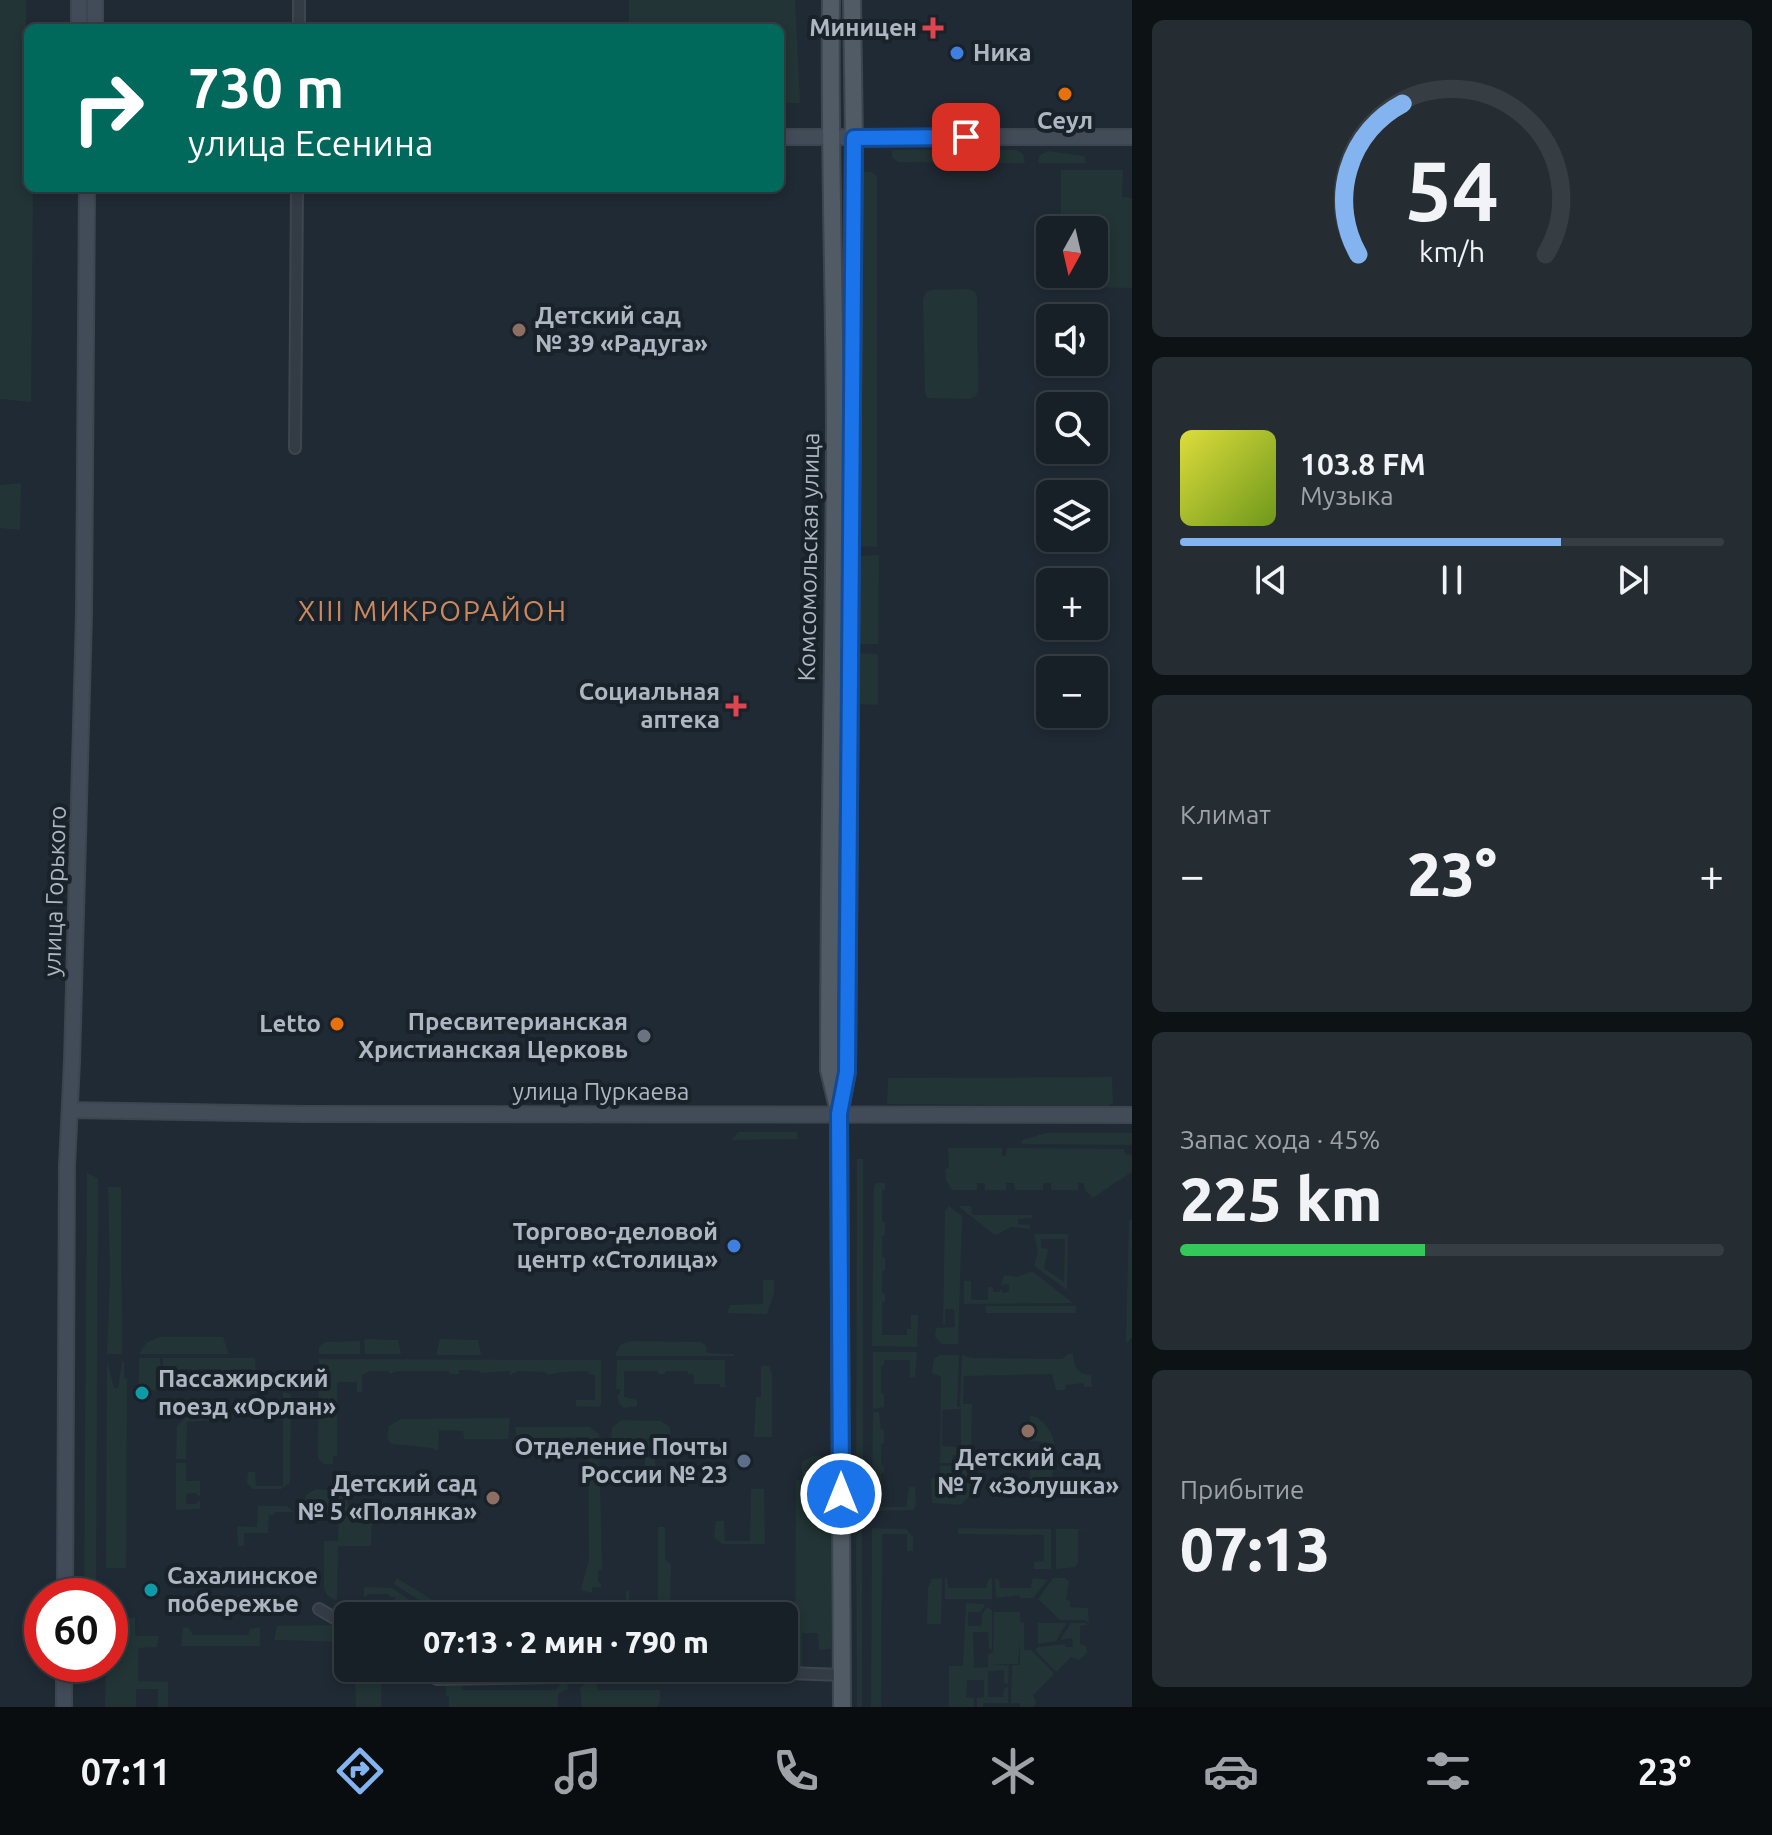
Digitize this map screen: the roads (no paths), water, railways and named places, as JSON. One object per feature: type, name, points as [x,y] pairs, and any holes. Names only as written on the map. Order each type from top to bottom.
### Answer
[{"type":"main road","points":[[79,0],[79,24]]},
{"type":"main road","points":[[95,0],[95,24]]},
{"type":"main road","name":"Комсомольская улица","points":[[831,0],[835,444],[829,1070],[839,1114]]},
{"type":"main road","name":"Комсомольская улица","points":[[842,1707],[839,1114],[847,1072],[854,138],[852,0]]},
{"type":"main road","points":[[784,137],[1132,137]]},
{"type":"main road","name":"улица Горького","points":[[65,1578],[67,1166],[84,614],[87,192]]},
{"type":"main road","name":"улица Пуркаева","points":[[70,1110],[303,1114],[1132,1115]]},
{"type":"main road","points":[[64,1682],[64,1707]]},
{"type":"street","points":[[299,0],[299,24]]},
{"type":"street","points":[[295,448],[297,192]]},
{"type":"street","points":[[319,1609],[334,1618]]},
{"type":"street","points":[[798,1673],[842,1675]]},
{"type":"place","name":"Миницен","points":[[933,28]]},
{"type":"place","name":"Ника","points":[[957,53]]},
{"type":"place","name":"Сеул","points":[[1065,94]]},
{"type":"place","name":"Детский сад № 39 «Радуга»","points":[[519,330]]},
{"type":"place","name":"Социальная аптека","points":[[736,706]]},
{"type":"place","name":"Letto","points":[[337,1024]]},
{"type":"place","name":"Пресвитерианская Христианская Церковь","points":[[644,1036]]},
{"type":"place","name":"Торгово-деловой центр «Столица»","points":[[734,1246]]},
{"type":"place","name":"Пассажирский поезд «Орлан»","points":[[142,1393]]},
{"type":"place","name":"Детский сад № 7 «Золушка»","points":[[1028,1431]]},
{"type":"place","name":"Отделение Почты России № 23","points":[[744,1461]]},
{"type":"place","name":"Детский сад № 5 «Полянка»","points":[[493,1498]]},
{"type":"place","name":"Сахалинское побережье","points":[[151,1590]]},
{"type":"district","name":"XIII МИКРОРАЙОН","points":[[433,611]]}]
